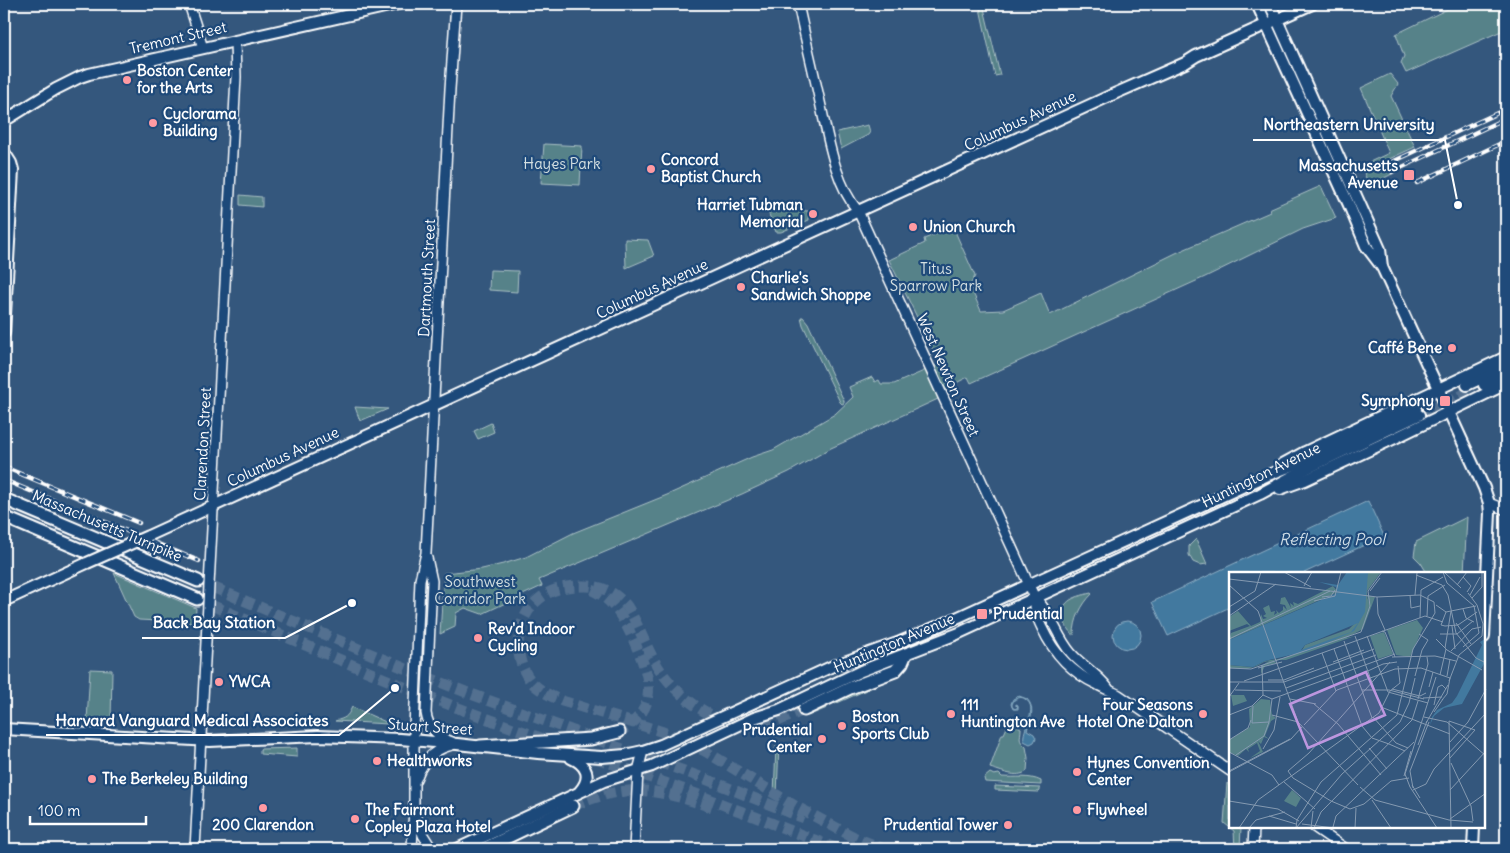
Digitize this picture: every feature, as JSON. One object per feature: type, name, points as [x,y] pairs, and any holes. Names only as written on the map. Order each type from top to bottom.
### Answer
[{"type":"highway","name":"Massachusetts Turnpike","points":[[4,499],[198,581]]},
{"type":"highway","points":[[4,517],[197,599]]},
{"type":"highway","points":[[4,524],[38,532]]},
{"type":"highway","points":[[804,710],[850,688],[895,671],[902,663],[906,654]]},
{"type":"highway","points":[[480,746],[591,739],[619,732]]},
{"type":"highway","points":[[483,849],[573,806]]},
{"type":"main road","points":[[189,4],[203,48]]},
{"type":"main road","name":"Tremont Street","points":[[4,121],[56,89],[80,77],[398,4]]},
{"type":"main road","name":"Dartmouth Street","points":[[412,849],[420,580],[426,553],[456,4]]},
{"type":"main road","name":"West Newton Street","points":[[798,4],[832,152],[844,188],[858,211],[1029,584],[1035,598],[1034,607],[1036,615],[1055,651],[1066,665],[1099,686],[1108,688],[1149,714],[1229,770]]},
{"type":"main road","points":[[1257,4],[1366,246],[1382,267],[1484,488],[1489,503],[1490,521],[1485,618]]},
{"type":"main road","points":[[1270,4],[1380,249],[1382,267]]},
{"type":"main road","name":"Columbus Avenue","points":[[4,601],[1312,4]]},
{"type":"main road","name":"Clarendon Street","points":[[195,849],[236,77],[235,41]]},
{"type":"main road","points":[[4,152],[13,170],[4,333]]},
{"type":"main road","points":[[1268,475],[1300,454],[1506,357]]},
{"type":"main road","points":[[1506,367],[1468,388],[1506,375]]},
{"type":"main road","points":[[1260,494],[1305,480],[1506,384]]},
{"type":"main road","name":"Huntington Avenue","points":[[457,849],[579,792],[607,780],[638,771],[677,756],[754,718],[768,714],[862,672],[957,634],[1260,494],[1418,412],[1268,475],[918,634],[828,668],[667,742],[643,751]]},
{"type":"main road","points":[[1489,503],[1506,510]]},
{"type":"main road","name":"Dartmouth Street","points":[[426,553],[432,581],[427,720],[440,736],[457,744]]},
{"type":"main road","name":"Stuart Street","points":[[4,729],[182,738],[201,741],[318,736],[414,740],[565,756],[612,757],[643,751]]},
{"type":"main road","points":[[414,785],[427,759],[443,748],[457,744]]},
{"type":"main road","points":[[634,849],[638,771],[643,751]]},
{"type":"main road","points":[[565,756],[578,762],[586,772],[586,783],[579,792]]},
{"type":"main road","points":[[414,806],[421,830],[432,849]]},
{"type":"main road","points":[[1253,849],[1254,828]]},
{"type":"main road","points":[[1315,828],[1346,849]]},
{"type":"main road","points":[[1473,849],[1474,828]]},
{"type":"green space","points":[[979,4],[983,4],[1000,75],[995,76]]},
{"type":"green space","points":[[1458,4],[1500,4],[1506,19],[1506,29],[1406,73],[1401,63],[1404,56],[1396,34]]},
{"type":"green space","points":[[1390,74],[1398,84],[1391,96],[1415,147],[1387,160],[1394,173],[1378,181],[1375,179],[1369,185],[1361,166],[1389,153],[1361,88]]},
{"type":"green space","points":[[868,125],[870,132],[868,135],[841,149],[837,132]]},
{"type":"green space","name":"Hayes Park","points":[[544,144],[582,146],[580,185],[541,183]]},
{"type":"green space","name":"Southwest Corridor Park","points":[[1321,186],[1336,218],[1303,229],[1205,277],[971,383],[968,377],[950,386],[938,399],[831,448],[789,472],[742,494],[539,580],[542,586],[482,614],[465,608],[456,613],[455,627],[440,634],[444,573],[482,569],[526,557],[573,533],[667,495],[752,457],[773,450],[835,414],[853,397],[849,387],[872,377],[875,382],[879,380],[881,384],[894,384],[940,364],[889,260],[925,243],[924,239],[953,227],[975,276],[970,286],[981,311],[1003,310],[1041,293],[1050,315],[1176,253],[1270,212],[1269,209]]},
{"type":"green space","points":[[240,195],[262,197],[262,207],[240,205]]},
{"type":"green space","points":[[770,208],[808,211],[809,220],[781,232],[776,232],[768,212]]},
{"type":"green space","points":[[625,239],[648,240],[654,256],[626,268]]},
{"type":"green space","points":[[490,270],[518,271],[517,292],[489,290]]},
{"type":"green space","points":[[801,317],[808,323],[844,401],[842,404],[803,325]]},
{"type":"green space","points":[[355,407],[388,409],[360,421]]},
{"type":"green space","points":[[491,423],[494,432],[478,439],[474,431]]},
{"type":"green space","points":[[1467,517],[1464,572],[1426,572],[1414,556],[1416,542]]},
{"type":"green space","points":[[1196,539],[1207,564],[1200,565],[1193,562],[1189,555],[1189,546]]},
{"type":"green space","points":[[114,573],[196,608],[195,623],[139,620],[134,617]]},
{"type":"green space","points":[[1091,593],[1079,613],[1074,635],[1069,631],[1063,616],[1065,605],[1073,598]]},
{"type":"green space","points":[[90,669],[112,670],[111,722],[87,721]]},
{"type":"green space","points":[[892,676],[893,678],[827,706],[827,708],[809,716],[806,714],[854,691]]},
{"type":"green space","points":[[352,707],[388,724],[335,721],[345,717]]},
{"type":"green space","points":[[1008,725],[1016,725],[1021,728],[1020,740],[1026,747],[1028,758],[1027,771],[1023,773],[1009,774],[990,768],[1002,734],[1004,734]]},
{"type":"green space","points":[[779,742],[777,796],[775,797],[776,746],[778,746]]},
{"type":"green space","points":[[297,748],[297,757],[260,754],[260,749]]},
{"type":"green space","points":[[990,773],[994,775],[999,774],[1002,777],[1032,778],[1041,781],[1041,785],[985,782],[984,778]]},
{"type":"green space","points":[[1227,783],[1229,785],[1229,827],[1224,823]]},
{"type":"green space","points":[[995,786],[1040,788],[1040,791],[995,790]]},
{"type":"green space","points":[[1230,828],[1241,828],[1240,849],[1235,849],[1234,831]]},
{"type":"water","name":"Reflecting Pool","points":[[1368,501],[1384,536],[1306,572],[1229,572],[1229,607],[1168,636],[1152,602]]},
{"type":"water","points":[[1127,621],[1137,625],[1141,635],[1137,645],[1127,649],[1117,645],[1113,635],[1117,625]]},
{"type":"water","points":[[1019,696],[1027,699],[1030,703],[1032,710],[1032,714],[1027,730],[1034,734],[1036,738],[1034,742],[1030,744],[1024,741],[1031,708],[1029,703],[1024,698],[1019,698],[1014,700],[1012,707],[1013,699]]},
{"type":"tunnel","points":[[1419,415],[1470,391]]},
{"type":"tunnel","points":[[198,581],[411,671],[703,778],[804,818]]},
{"type":"tunnel","points":[[804,710],[782,720],[752,726],[736,724],[706,712],[679,692],[658,667],[627,606],[617,596],[600,588],[587,586],[569,587],[547,594],[530,608],[521,628],[519,638],[520,660],[530,680],[544,692],[562,701],[681,739],[705,751],[795,806],[854,837]]},
{"type":"tunnel","points":[[592,590],[612,604],[622,617],[639,653],[647,678],[649,690],[647,702],[642,713],[633,723],[619,732]]},
{"type":"tunnel","points":[[197,599],[404,687],[696,794],[838,849]]},
{"type":"tunnel","points":[[573,806],[610,794],[642,791],[658,792],[712,807]]},
{"type":"tunnel","points":[[846,834],[884,849]]},
{"type":"railway","points":[[1388,164],[1506,109]]},
{"type":"railway","points":[[1392,172],[1506,118]]},
{"type":"railway","points":[[1417,183],[1506,141]]},
{"type":"railway","points":[[4,467],[139,523]]},
{"type":"railway","points":[[4,480],[199,561]]},
{"type":"place","name":"Boston Center for the Arts","points":[[127,80]]},
{"type":"place","name":"Cyclorama Building","points":[[153,123]]},
{"type":"place","name":"Concord Baptist Church","points":[[651,169]]},
{"type":"place","name":"Massachusetts Avenue","points":[[1409,175]]},
{"type":"place","name":"Northeastern University","points":[[1458,205]]},
{"type":"place","name":"Harriet Tubman Memorial","points":[[813,214]]},
{"type":"place","name":"Union Church","points":[[913,227]]},
{"type":"place","name":"Charlie's Sandwich Shoppe","points":[[741,287]]},
{"type":"place","name":"Caffé Bene","points":[[1452,348]]},
{"type":"place","name":"Symphony","points":[[1445,401]]},
{"type":"place","name":"Back Bay Station","points":[[352,603]]},
{"type":"place","name":"Prudential","points":[[982,614]]},
{"type":"place","name":"Rev'd Indoor Cycling","points":[[478,638]]},
{"type":"place","name":"YWCA","points":[[219,682]]},
{"type":"place","name":"Harvard Vanguard Medical Associates","points":[[395,688]]},
{"type":"place","name":"111 Huntington Ave","points":[[951,714]]},
{"type":"place","name":"Four Seasons Hotel One Dalton","points":[[1203,714]]},
{"type":"place","name":"Boston Sports Club","points":[[842,726]]},
{"type":"place","name":"Prudential Center","points":[[822,739]]},
{"type":"place","name":"Healthworks","points":[[377,761]]},
{"type":"place","name":"Hynes Convention Center","points":[[1077,772]]},
{"type":"place","name":"The Berkeley Building","points":[[92,779]]},
{"type":"place","name":"200 Clarendon","points":[[263,808]]},
{"type":"place","name":"Flywheel","points":[[1077,810]]},
{"type":"place","name":"The Fairmont Copley Plaza Hotel","points":[[355,819]]},
{"type":"place","name":"Prudential Tower","points":[[1008,825]]},
{"type":"park label","name":"Titus Sparrow Park","points":[[936,278]]}]
